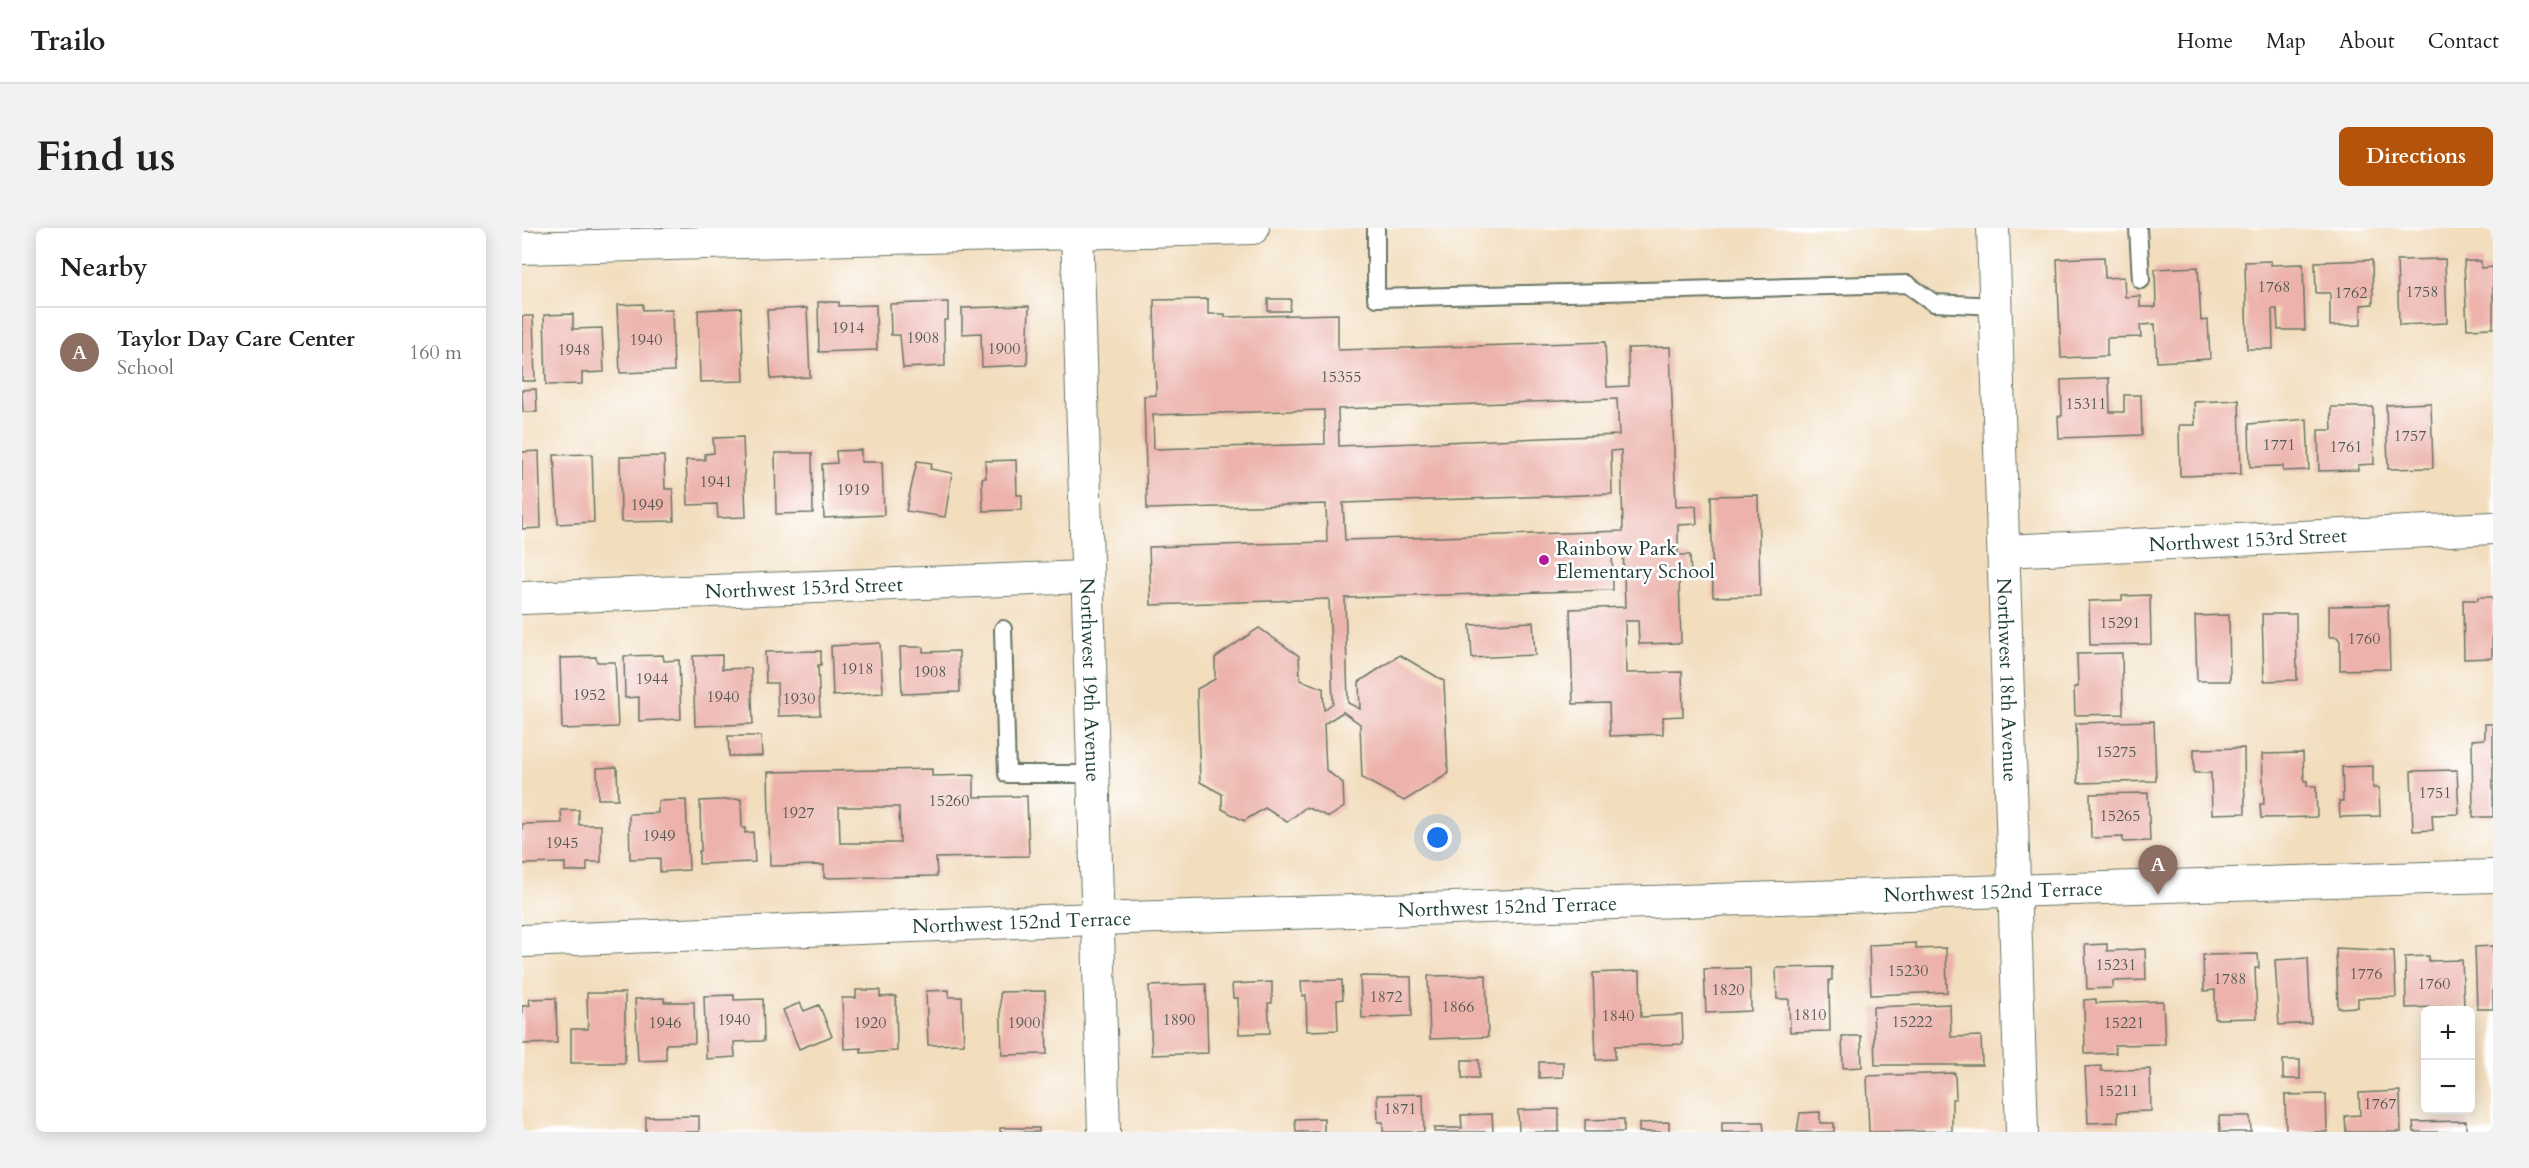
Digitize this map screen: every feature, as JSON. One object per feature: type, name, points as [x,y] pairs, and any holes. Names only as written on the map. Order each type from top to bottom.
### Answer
[{"type":"street","points":[[522,248],[1077,230],[1253,228]]},
{"type":"street","name":"Northwest 18th Avenue","points":[[1993,228],[2022,1132]]},
{"type":"street","name":"Northwest 19th Avenue","points":[[1077,230],[1104,1132]]},
{"type":"street","name":"Northwest 153rd Street","points":[[2004,552],[2493,528]]},
{"type":"street","name":"Northwest 153rd Street","points":[[522,598],[1086,577]]},
{"type":"street","name":"Northwest 152nd Terrace","points":[[522,941],[1096,919],[2493,876]]},
{"type":"lane","points":[[1376,228],[1376,297],[1907,284],[1934,303],[1996,306]]},
{"type":"lane","points":[[2138,228],[2141,280]]},
{"type":"lane","points":[[1003,629],[1007,774],[1092,774]]},
{"type":"building","points":[[2104,257],[2105,278],[2124,277],[2125,297],[2140,296],[2140,307],[2156,307],[2155,269],[2198,267],[2201,321],[2208,320],[2210,359],[2157,362],[2155,324],[2140,325],[2141,337],[2107,338],[2107,356],[2061,358],[2057,259]]},
{"type":"building","points":[[2445,259],[2447,323],[2399,325],[2397,260]]},
{"type":"building","points":[[2372,260],[2373,304],[2361,305],[2361,325],[2330,326],[2330,293],[2316,293],[2315,262]]},
{"type":"building","points":[[2271,261],[2271,265],[2303,264],[2305,330],[2278,330],[2277,309],[2272,309],[2273,349],[2247,349],[2245,262]]},
{"type":"building","points":[[2464,261],[2481,261],[2481,268],[2493,267],[2493,328],[2467,329]]},
{"type":"building","points":[[1208,299],[1208,314],[1225,314],[1225,317],[1338,314],[1338,350],[1605,342],[1607,387],[1629,386],[1628,348],[1670,347],[1676,507],[1696,506],[1697,524],[1678,525],[1678,555],[1690,555],[1691,577],[1679,577],[1681,643],[1639,644],[1638,621],[1625,621],[1626,673],[1682,672],[1683,716],[1663,717],[1663,734],[1610,736],[1609,703],[1573,704],[1570,609],[1625,607],[1623,546],[1612,546],[1613,590],[1345,598],[1348,703],[1360,709],[1359,682],[1400,655],[1444,681],[1448,774],[1404,801],[1362,778],[1360,724],[1343,712],[1324,724],[1326,770],[1343,783],[1344,807],[1329,817],[1306,807],[1287,822],[1265,808],[1244,821],[1222,809],[1222,794],[1200,782],[1197,689],[1215,679],[1215,658],[1259,628],[1299,656],[1300,680],[1323,688],[1324,710],[1333,703],[1329,599],[1151,605],[1149,547],[1327,542],[1326,504],[1147,509],[1144,396],[1156,395],[1154,300]],"holes":[[[1617,399],[1619,435],[1339,446],[1338,409]],[[1324,410],[1325,444],[1154,449],[1153,415]],[[1621,450],[1623,531],[1345,540],[1343,503],[1612,494],[1611,451]]]},
{"type":"building","points":[[1268,299],[1291,299],[1290,311],[1268,311]]},
{"type":"building","points":[[818,302],[839,302],[839,306],[876,305],[877,350],[819,352]]},
{"type":"building","points":[[948,302],[948,320],[944,320],[945,366],[903,368],[900,335],[891,335],[890,304]]},
{"type":"building","points":[[643,304],[643,310],[672,309],[674,371],[620,373],[617,305]]},
{"type":"building","points":[[1029,306],[1027,365],[982,367],[981,333],[962,334],[962,308]]},
{"type":"building","points":[[741,308],[744,381],[700,382],[698,310]]},
{"type":"building","points":[[807,308],[810,377],[771,379],[767,310]]},
{"type":"building","points":[[573,314],[573,329],[602,328],[604,372],[582,373],[582,384],[546,385],[544,315]]},
{"type":"building","points":[[522,316],[533,316],[535,381],[522,381]]},
{"type":"building","points":[[2109,378],[2110,412],[2124,412],[2124,395],[2141,395],[2142,435],[2059,438],[2058,416],[2062,416],[2061,380]]},
{"type":"building","points":[[536,389],[537,412],[523,412],[522,390]]},
{"type":"building","points":[[2239,400],[2241,474],[2180,476],[2179,425],[2195,425],[2194,402]]},
{"type":"building","points":[[2431,403],[2433,468],[2388,469],[2386,405]]},
{"type":"building","points":[[2331,407],[2373,407],[2374,464],[2358,465],[2358,470],[2319,471],[2318,430],[2332,430]]},
{"type":"building","points":[[2307,419],[2309,470],[2283,471],[2283,466],[2250,467],[2249,424]]},
{"type":"building","points":[[743,437],[746,517],[718,518],[717,504],[688,505],[686,460],[705,460],[705,454],[714,453],[713,438]]},
{"type":"building","points":[[861,450],[861,462],[882,462],[884,515],[824,518],[822,464],[837,463],[836,451]]},
{"type":"building","points":[[539,451],[541,528],[522,529],[522,452]]},
{"type":"building","points":[[775,453],[812,453],[813,513],[776,514]]},
{"type":"building","points":[[592,454],[594,522],[558,524],[554,455]]},
{"type":"building","points":[[664,456],[665,489],[673,489],[674,521],[621,522],[620,457]]},
{"type":"building","points":[[1016,460],[1017,495],[1022,495],[1022,510],[983,511],[982,478],[986,478],[985,461]]},
{"type":"building","points":[[917,461],[932,463],[930,469],[952,473],[945,517],[906,511]]},
{"type":"building","points":[[1758,495],[1760,596],[1713,597],[1711,496]]},
{"type":"building","points":[[2150,595],[2151,644],[2090,645],[2089,601],[2122,600],[2122,596]]},
{"type":"building","points":[[2478,597],[2491,597],[2493,600],[2492,658],[2464,659],[2463,600],[2478,600]]},
{"type":"building","points":[[2388,605],[2390,669],[2340,670],[2340,641],[2337,637],[2329,637],[2329,606]]},
{"type":"building","points":[[2262,614],[2296,614],[2297,680],[2264,681]]},
{"type":"building","points":[[2229,615],[2230,681],[2197,681],[2195,616]]},
{"type":"building","points":[[1533,622],[1535,655],[1472,658],[1470,625]]},
{"type":"building","points":[[880,643],[883,693],[833,696],[831,646]]},
{"type":"building","points":[[900,647],[923,647],[923,652],[959,651],[960,692],[902,694]]},
{"type":"building","points":[[821,651],[821,665],[818,665],[820,715],[778,716],[777,683],[766,683],[765,652]]},
{"type":"building","points":[[2122,653],[2123,714],[2075,715],[2074,687],[2078,687],[2077,654]]},
{"type":"building","points":[[663,655],[664,661],[679,660],[681,719],[639,721],[639,697],[625,698],[624,656]]},
{"type":"building","points":[[722,655],[722,669],[751,668],[753,724],[695,726],[693,656]]},
{"type":"building","points":[[596,657],[597,662],[615,662],[618,727],[562,729],[560,658]]},
{"type":"building","points":[[2154,721],[2156,781],[2078,783],[2076,723]]},
{"type":"building","points":[[2485,724],[2493,724],[2493,817],[2473,817],[2472,740],[2485,739]]},
{"type":"building","points":[[728,736],[761,736],[762,756],[729,756]]},
{"type":"building","points":[[2244,748],[2245,813],[2212,814],[2211,773],[2194,773],[2194,749]]},
{"type":"building","points":[[2303,753],[2304,781],[2307,781],[2307,786],[2316,786],[2317,817],[2261,818],[2260,804],[2264,804],[2262,754]]},
{"type":"building","points":[[2373,766],[2373,788],[2379,788],[2380,816],[2340,817],[2339,801],[2343,801],[2342,767]]},
{"type":"building","points":[[617,767],[618,799],[598,799],[597,768]]},
{"type":"building","points":[[932,769],[932,776],[974,775],[974,797],[1027,796],[1029,856],[936,858],[937,876],[824,878],[824,865],[770,866],[768,772]],"holes":[[[839,807],[899,807],[900,843],[840,843]]]},
{"type":"building","points":[[2457,770],[2459,814],[2432,815],[2433,830],[2413,831],[2411,771]]},
{"type":"building","points":[[2148,793],[2150,841],[2123,842],[2123,837],[2091,838],[2090,794]]},
{"type":"building","points":[[741,799],[742,828],[745,828],[745,833],[753,832],[755,862],[699,864],[700,801]]},
{"type":"building","points":[[686,800],[689,870],[660,872],[660,858],[630,859],[629,814],[658,813],[658,801]]},
{"type":"building","points":[[561,810],[579,810],[579,825],[601,825],[601,862],[587,862],[587,871],[565,871],[565,863],[522,864],[522,824],[562,823]]},
{"type":"building","points":[[1916,943],[1916,949],[1946,948],[1947,992],[1871,995],[1869,945]]},
{"type":"building","points":[[2107,944],[2107,951],[2145,949],[2146,980],[2113,981],[2113,988],[2087,989],[2085,945]]},
{"type":"building","points":[[2493,946],[2493,1009],[2477,1009],[2475,947]]},
{"type":"building","points":[[2336,948],[2394,951],[2396,997],[2358,998],[2358,1007],[2338,1008]]},
{"type":"building","points":[[2258,954],[2259,968],[2255,968],[2257,1018],[2215,1019],[2215,990],[2204,991],[2203,955]]},
{"type":"building","points":[[2429,956],[2429,961],[2462,960],[2464,1006],[2406,1008],[2405,957]]},
{"type":"building","points":[[2308,958],[2311,1023],[2279,1025],[2275,960]]},
{"type":"building","points":[[1832,967],[1832,980],[1829,980],[1830,1031],[1790,1032],[1789,999],[1777,999],[1776,968]]},
{"type":"building","points":[[1750,968],[1751,1011],[1706,1013],[1704,969]]},
{"type":"building","points":[[1640,971],[1641,1017],[1682,1015],[1683,1044],[1615,1046],[1615,1059],[1596,1060],[1593,973]]},
{"type":"building","points":[[1486,975],[1488,1037],[1430,1039],[1428,976]]},
{"type":"building","points":[[1360,976],[1411,977],[1412,1016],[1362,1018]]},
{"type":"building","points":[[1342,980],[1343,999],[1337,1000],[1338,1030],[1307,1031],[1306,995],[1302,996],[1301,981]]},
{"type":"building","points":[[1272,982],[1272,1003],[1268,1003],[1270,1033],[1239,1034],[1238,998],[1233,998],[1232,984]]},
{"type":"building","points":[[1206,984],[1208,1053],[1152,1055],[1149,986]]},
{"type":"building","points":[[856,990],[880,990],[880,997],[896,996],[897,1051],[861,1053],[861,1048],[844,1049],[842,998],[856,998]]},
{"type":"building","points":[[949,990],[949,997],[962,997],[964,1044],[928,1045],[926,991]]},
{"type":"building","points":[[1045,991],[1047,1054],[1002,1055],[1000,992]]},
{"type":"building","points":[[587,993],[625,993],[625,1063],[571,1063],[571,1029],[588,1029]]},
{"type":"building","points":[[734,995],[734,1000],[763,999],[764,1041],[734,1042],[735,1057],[706,1059],[704,996]]},
{"type":"building","points":[[556,998],[557,1043],[522,1044],[522,1006],[530,1005],[529,999]]},
{"type":"building","points":[[664,998],[664,1002],[694,1002],[695,1043],[666,1044],[666,1060],[638,1061],[635,999]]},
{"type":"building","points":[[2096,999],[2096,1003],[2163,1001],[2165,1044],[2115,1045],[2116,1053],[2085,1054],[2084,1000]]},
{"type":"building","points":[[800,1003],[804,1011],[819,1005],[832,1036],[799,1049],[783,1010]]},
{"type":"building","points":[[1950,1004],[1951,1037],[1981,1036],[1982,1065],[1875,1065],[1873,1007]]},
{"type":"building","points":[[1842,1036],[1861,1036],[1862,1067],[1843,1068]]},
{"type":"building","points":[[1462,1060],[1479,1060],[1479,1078],[1462,1078]]},
{"type":"building","points":[[2283,1060],[2300,1060],[2300,1079],[2283,1079]]},
{"type":"building","points":[[1539,1062],[1563,1062],[1563,1077],[1539,1078]]},
{"type":"building","points":[[2101,1066],[2101,1071],[2150,1069],[2151,1111],[2118,1112],[2118,1122],[2088,1123],[2085,1067]]},
{"type":"building","points":[[1955,1073],[1956,1099],[1952,1099],[1952,1131],[1869,1132],[1867,1076]]},
{"type":"building","points":[[2400,1091],[2401,1132],[2346,1132],[2345,1116],[2360,1115],[2359,1093]]},
{"type":"building","points":[[1423,1094],[1424,1132],[1383,1132],[1383,1122],[1378,1122],[1377,1095]]},
{"type":"building","points":[[2326,1094],[2327,1132],[2286,1132],[2285,1095]]},
{"type":"building","points":[[1559,1109],[1559,1132],[1519,1132],[1518,1110]]},
{"type":"building","points":[[1820,1112],[1820,1123],[1834,1123],[1834,1132],[1797,1132],[1800,1113]]},
{"type":"building","points":[[1492,1114],[1493,1132],[1434,1132],[1434,1128],[1462,1128],[1461,1115]]},
{"type":"building","points":[[699,1116],[699,1132],[646,1132],[646,1117]]},
{"type":"building","points":[[2219,1116],[2250,1116],[2251,1132],[2220,1132]]},
{"type":"building","points":[[1324,1118],[1324,1132],[1296,1132],[1295,1119]]},
{"type":"building","points":[[1624,1119],[1624,1132],[1585,1132],[1585,1120]]},
{"type":"building","points":[[2466,1121],[2466,1132],[2414,1132],[2413,1122]]},
{"type":"building","points":[[1669,1122],[1669,1132],[1639,1132],[1639,1123]]},
{"type":"building","points":[[1722,1122],[1763,1122],[1764,1132],[1722,1132]]},
{"type":"building","points":[[1000,1128],[1039,1128],[1039,1132],[1000,1132]]},
{"type":"place","name":"Rainbow Park Elementary School","points":[[1544,560]]},
{"type":"place","name":"Taylor Day Care Center","points":[[2158,895]]}]
